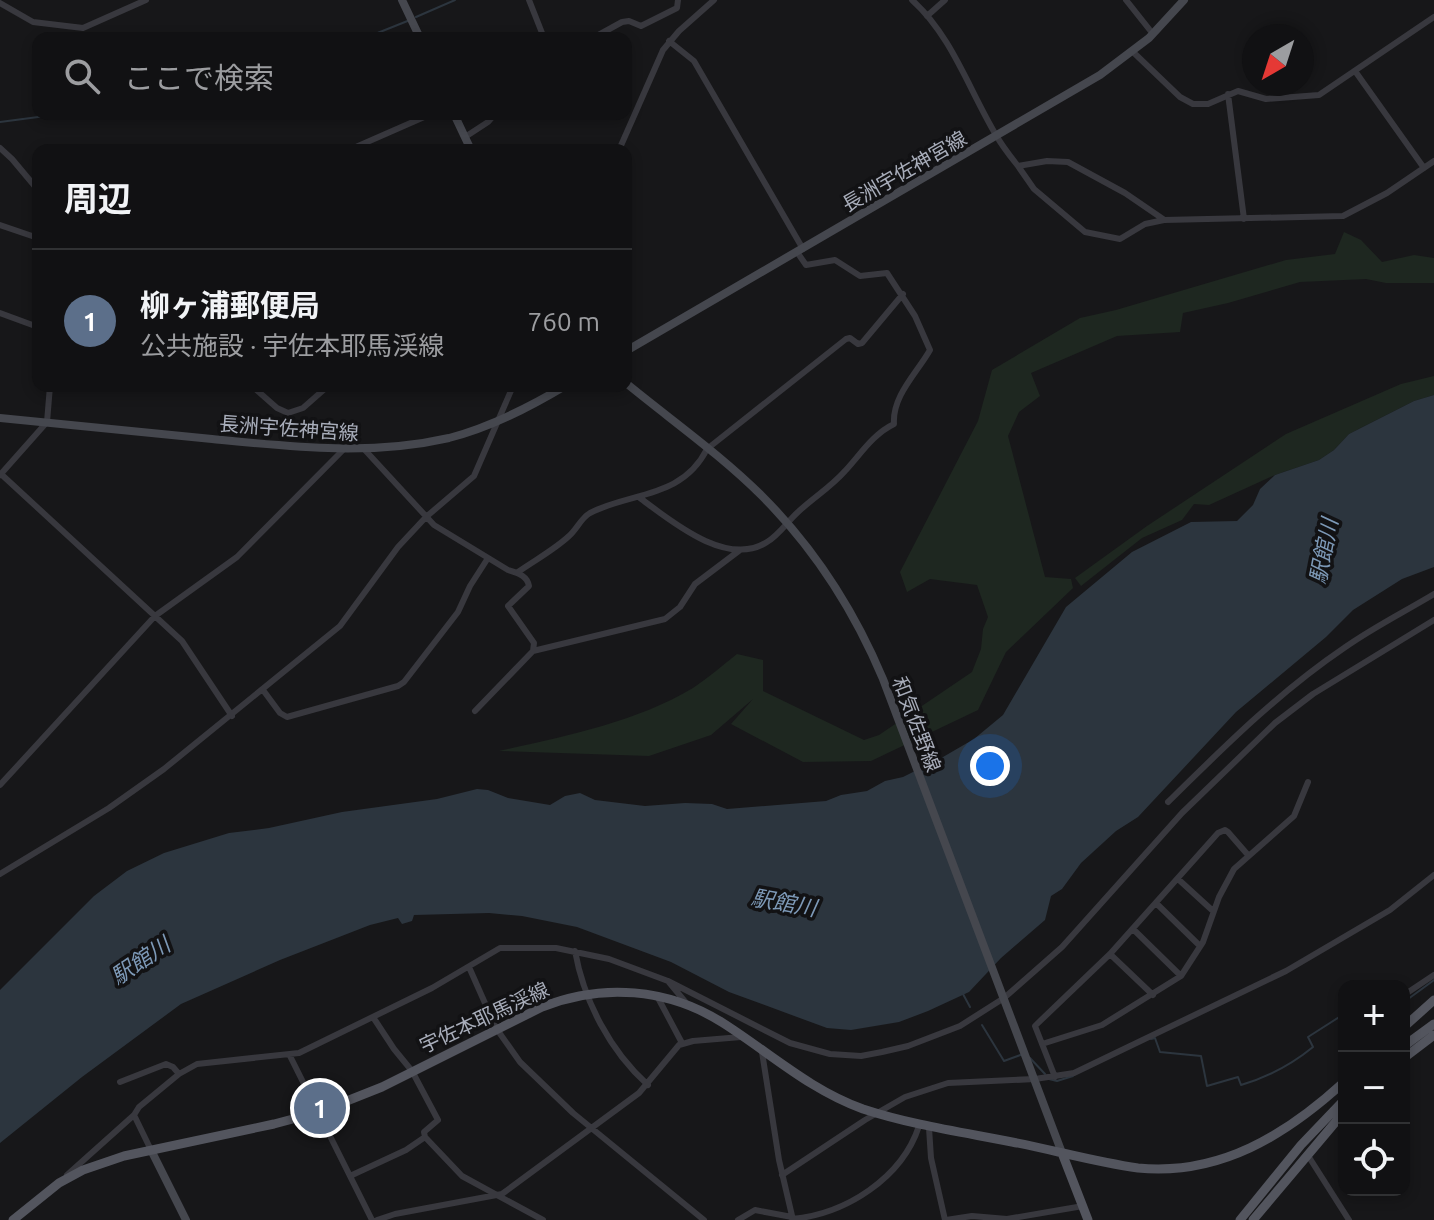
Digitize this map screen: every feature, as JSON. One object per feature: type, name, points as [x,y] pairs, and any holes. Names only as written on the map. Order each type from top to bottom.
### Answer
[{"type":"main road","points":[[402,0],[417,32]]},
{"type":"main road","name":"長洲宇佐神宮線","points":[[632,348],[1100,75],[1153,34],[1184,0]]},
{"type":"main road","points":[[457,120],[468,144]]},
{"type":"main road","name":"和気佐野線","points":[[632,388],[753,487],[787,522],[821,565],[855,619],[910,749],[1062,1153]]},
{"type":"main road","name":"長洲宇佐神宮線","points":[[0,418],[364,449],[436,440],[495,423],[555,392]]},
{"type":"main road","name":"宇佐本耶馬渓線","points":[[13,1220],[59,1183],[106,1161],[319,1112],[382,1087],[555,1001],[586,993],[619,991],[657,996],[689,1006],[717,1020],[833,1096],[877,1113],[924,1127],[1138,1168],[1176,1168],[1242,1152],[1288,1129],[1338,1087]]},
{"type":"main road","points":[[1410,1022],[1434,1000]]},
{"type":"main road","points":[[1410,1042],[1434,1024]]},
{"type":"main road","points":[[1410,1053],[1434,1035]]},
{"type":"main road","points":[[1240,1220],[1338,1107]]},
{"type":"main road","points":[[1253,1220],[1304,1149],[1338,1118]]},
{"type":"main road","points":[[1288,1129],[1304,1149]]},
{"type":"main road","points":[[151,1150],[186,1220]]},
{"type":"main road","points":[[1062,1153],[1088,1220]]},
{"type":"street","points":[[0,3],[33,22],[83,28],[146,0]]},
{"type":"street","points":[[529,0],[542,32]]},
{"type":"street","points":[[604,32],[622,22],[629,21],[641,26],[677,8],[678,0]]},
{"type":"street","points":[[632,119],[657,60],[669,41],[714,0]]},
{"type":"street","points":[[912,0],[927,16],[961,68],[996,136],[1034,189],[1085,232],[1120,239],[1145,224],[1164,220],[1343,216],[1387,193],[1434,161]]},
{"type":"street","points":[[927,16],[945,0]]},
{"type":"street","points":[[1126,0],[1153,34]]},
{"type":"street","points":[[1132,51],[1186,101],[1208,104],[1228,94],[1242,92],[1266,99],[1316,96],[1434,17]]},
{"type":"street","points":[[475,711],[533,651],[665,619],[680,607],[695,584],[740,550],[769,542],[787,522],[834,483],[878,433],[894,424],[893,413],[899,400],[914,371],[930,350],[903,294],[887,273],[860,276],[835,260],[806,265],[694,61],[669,41]]},
{"type":"street","points":[[1355,71],[1424,168]]},
{"type":"street","points":[[1228,94],[1244,219]]},
{"type":"street","points":[[363,144],[417,120]]},
{"type":"street","points":[[465,137],[490,120]]},
{"type":"street","points":[[622,144],[632,120]]},
{"type":"street","points":[[0,148],[32,183]]},
{"type":"street","points":[[1018,166],[1047,161],[1068,162],[1125,193],[1164,220]]},
{"type":"street","points":[[0,225],[32,236]]},
{"type":"street","points":[[518,572],[562,542],[592,512],[640,498],[676,482],[698,463],[707,449],[846,339],[862,343],[903,294]]},
{"type":"street","points":[[0,313],[32,325]]},
{"type":"street","points":[[50,392],[47,422],[0,475],[155,616],[191,653],[232,716]]},
{"type":"street","points":[[259,392],[288,413],[303,408],[321,392]]},
{"type":"street","points":[[0,874],[109,808],[232,716],[340,626],[398,547],[426,517],[474,476],[510,392]]},
{"type":"street","points":[[0,785],[155,616],[237,557],[344,449]]},
{"type":"street","points":[[364,449],[444,533],[508,570],[518,572],[528,582],[529,586],[508,606],[534,643],[533,651]]},
{"type":"street","points":[[640,498],[692,535],[718,546],[740,550]]},
{"type":"street","points":[[263,690],[280,713],[287,717],[398,686],[458,612],[488,558]]},
{"type":"street","points":[[1168,802],[1218,751],[1302,679],[1346,646],[1434,594]]},
{"type":"street","points":[[59,1183],[139,1107],[179,1074],[197,1064],[290,1056],[312,1048],[500,948],[539,947],[609,959],[668,981],[790,1043],[817,1052],[843,1056],[882,1052],[931,1039],[960,1026],[1004,996],[1062,947],[1182,813],[1251,744],[1313,694],[1434,620]]},
{"type":"street","points":[[1042,1044],[1102,1025],[1181,976],[1200,946],[1228,878],[1248,855],[1294,816],[1308,782]]},
{"type":"street","points":[[1055,1077],[1035,1026],[1110,954],[1220,831],[1228,832],[1248,855]]},
{"type":"street","points":[[782,1175],[897,1101],[948,1083],[1035,1079],[1074,1073],[1286,971],[1390,910],[1434,875]]},
{"type":"street","points":[[1178,879],[1213,911]]},
{"type":"street","points":[[1156,903],[1200,946]]},
{"type":"street","points":[[1133,929],[1181,976]]},
{"type":"street","points":[[575,951],[586,993],[618,1054],[648,1085]]},
{"type":"street","points":[[1110,954],[1153,995]]},
{"type":"street","points":[[469,967],[496,1028],[520,1062],[592,1129],[704,1220]]},
{"type":"street","points":[[1410,991],[1434,975]]},
{"type":"street","points":[[668,981],[689,1006]]},
{"type":"street","points":[[657,996],[682,1043]]},
{"type":"street","points":[[373,1017],[412,1071],[438,1120],[424,1132],[425,1137],[462,1176],[538,1219]]},
{"type":"street","points":[[290,1056],[374,1220],[498,1195],[648,1085],[682,1043],[741,1037]]},
{"type":"street","points":[[762,1052],[792,1219]]},
{"type":"street","points":[[120,1082],[163,1065],[170,1065],[179,1074]]},
{"type":"street","points":[[134,1115],[151,1150]]},
{"type":"street","points":[[738,1220],[755,1210],[792,1219],[828,1211],[878,1186],[924,1127]]},
{"type":"street","points":[[924,1127],[946,1220],[972,1216],[1007,1219],[1083,1206]]},
{"type":"street","points":[[350,1176],[406,1150],[425,1137]]},
{"type":"street","points":[[1304,1149],[1349,1220]]},
{"type":"shaded area","points":[[1344,232],[1361,240],[1382,262],[1414,255],[1434,258],[1434,283],[1386,283],[1366,279],[1300,282],[1183,313],[1180,332],[1117,336],[1031,373],[1040,396],[1019,412],[1008,436],[1045,577],[1071,579],[1073,588],[1006,652],[978,710],[871,761],[803,762],[731,724],[753,699],[711,735],[649,756],[499,751],[599,727],[647,710],[693,688],[737,654],[763,660],[763,691],[864,740],[879,735],[972,672],[981,649],[988,617],[977,585],[930,579],[907,592],[900,572],[978,421],[992,370],[1080,318],[1286,260],[1335,254]]},
{"type":"shaded area","points":[[1434,376],[1434,395],[1414,401],[1349,434],[1319,460],[1275,475],[1209,505],[1194,504],[1182,520],[1142,538],[1081,586],[1075,578],[1286,434],[1401,384]]},
{"type":"water","name":"駅館川","points":[[1434,395],[1434,567],[1402,579],[1353,610],[1326,637],[1236,712],[1138,817],[1116,831],[1081,863],[1062,889],[1051,896],[1045,920],[1001,958],[969,992],[899,1022],[851,1030],[827,1028],[729,992],[671,962],[577,927],[489,913],[414,915],[412,921],[402,924],[398,918],[370,925],[280,960],[181,1004],[82,1077],[0,1143],[0,990],[94,896],[127,871],[164,853],[229,833],[342,812],[437,799],[477,789],[550,805],[565,796],[580,793],[595,800],[645,806],[685,803],[712,804],[727,809],[826,801],[867,791],[943,757],[974,739],[1003,715],[1066,607],[1132,552],[1191,522],[1237,521],[1253,505],[1260,489],[1275,475],[1319,460],[1349,434],[1414,401]]},
{"type":"waterway","points":[[416,17],[455,0]]},
{"type":"waterway","points":[[380,32],[410,20]]},
{"type":"waterway","points":[[0,122],[32,118]]},
{"type":"waterway","points":[[1410,998],[1434,980]]},
{"type":"waterway","points":[[963,994],[970,1007]]},
{"type":"waterway","points":[[1151,1039],[1155,1038],[1160,1052],[1201,1056],[1207,1086],[1238,1077],[1241,1085],[1270,1074],[1296,1059],[1313,1047],[1308,1037],[1338,1018]]},
{"type":"waterway","points":[[982,1025],[1004,1061],[1023,1054]]},
{"type":"waterway","points":[[1030,1058],[1045,1074]]},
{"type":"waterway","points":[[1049,1079],[1057,1081],[1073,1076]]},
{"type":"place","name":"柳ヶ浦郵便局","points":[[320,1108]]}]
